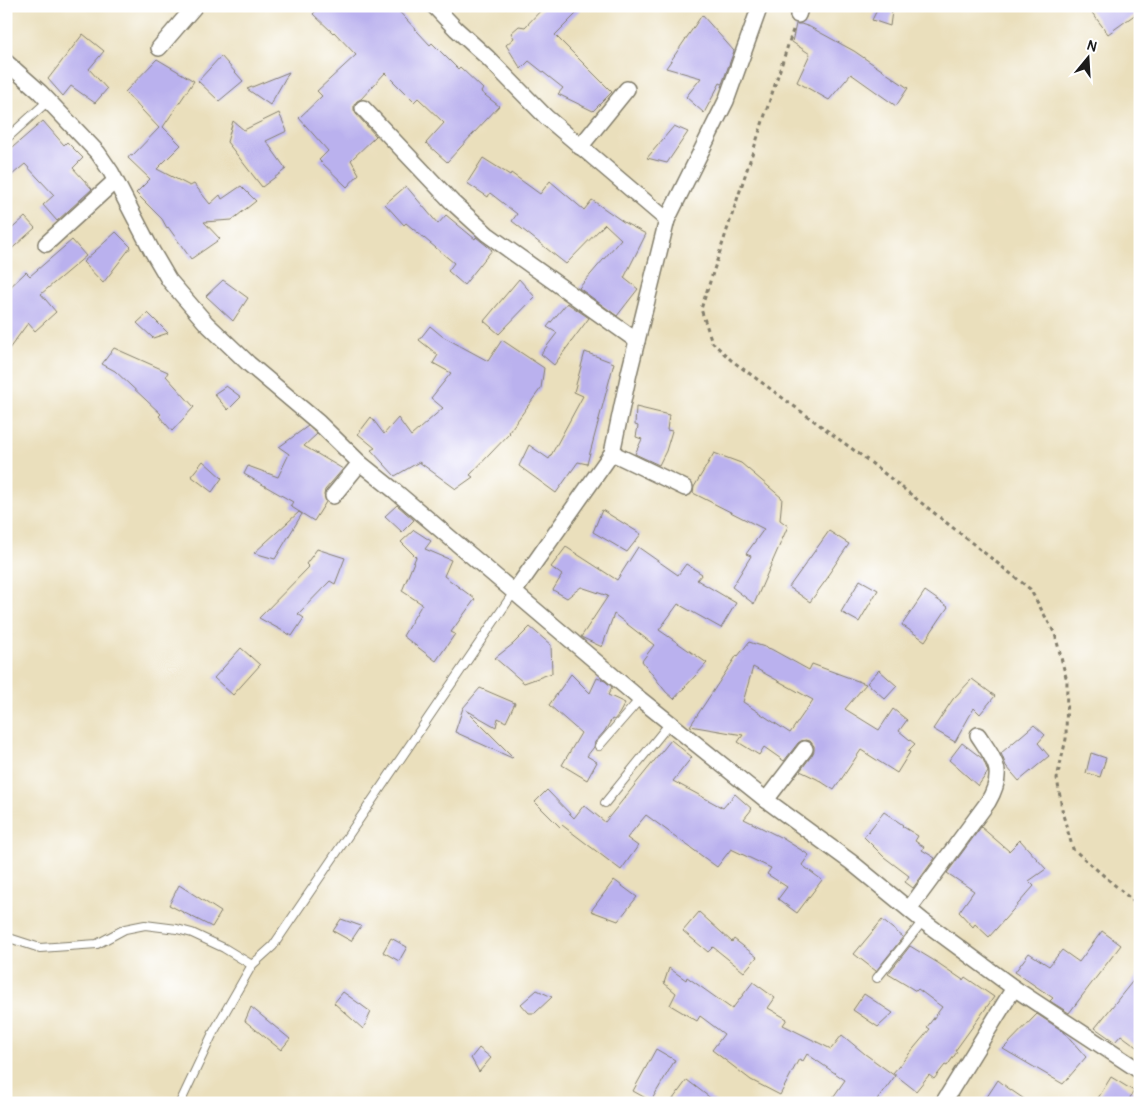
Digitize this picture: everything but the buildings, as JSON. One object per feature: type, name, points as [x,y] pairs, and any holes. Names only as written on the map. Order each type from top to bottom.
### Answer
[{"type":"street","points":[[159,48],[195,6]]},
{"type":"street","points":[[434,6],[546,117],[667,220]]},
{"type":"street","points":[[514,592],[612,453],[629,373],[667,220],[726,101],[760,6]]},
{"type":"street","points":[[6,62],[48,100],[98,153],[112,172],[115,181],[169,280],[206,322],[242,357],[319,422],[360,463],[640,699],[766,800],[851,862],[923,921],[1014,988],[1140,1071]]},
{"type":"street","points":[[580,147],[627,89]]},
{"type":"street","points":[[363,108],[452,202],[487,234],[637,341]]},
{"type":"street","points":[[46,244],[115,181]]},
{"type":"street","points":[[612,453],[685,488]]},
{"type":"street","points":[[333,496],[360,463]]},
{"type":"street","points":[[909,909],[996,789],[998,774],[994,760],[978,735]]},
{"type":"street","points":[[766,800],[805,749]]},
{"type":"street","points":[[943,1103],[1014,988]]},
{"type":"lane","points":[[6,139],[48,100]]},
{"type":"lane","points":[[180,1103],[213,1033],[252,964],[273,946],[514,592]]},
{"type":"lane","points":[[599,746],[640,699]]},
{"type":"lane","points":[[605,803],[670,722]]},
{"type":"lane","points":[[877,978],[923,921]]},
{"type":"lane","points":[[6,937],[40,948],[97,944],[125,930],[146,924],[177,928],[192,933],[252,964]]},
{"type":"path","points":[[799,11],[701,309],[712,342],[731,360],[870,462],[1030,589],[1055,634],[1067,681],[1066,738],[1057,778],[1063,815],[1073,848],[1140,907]]}]
